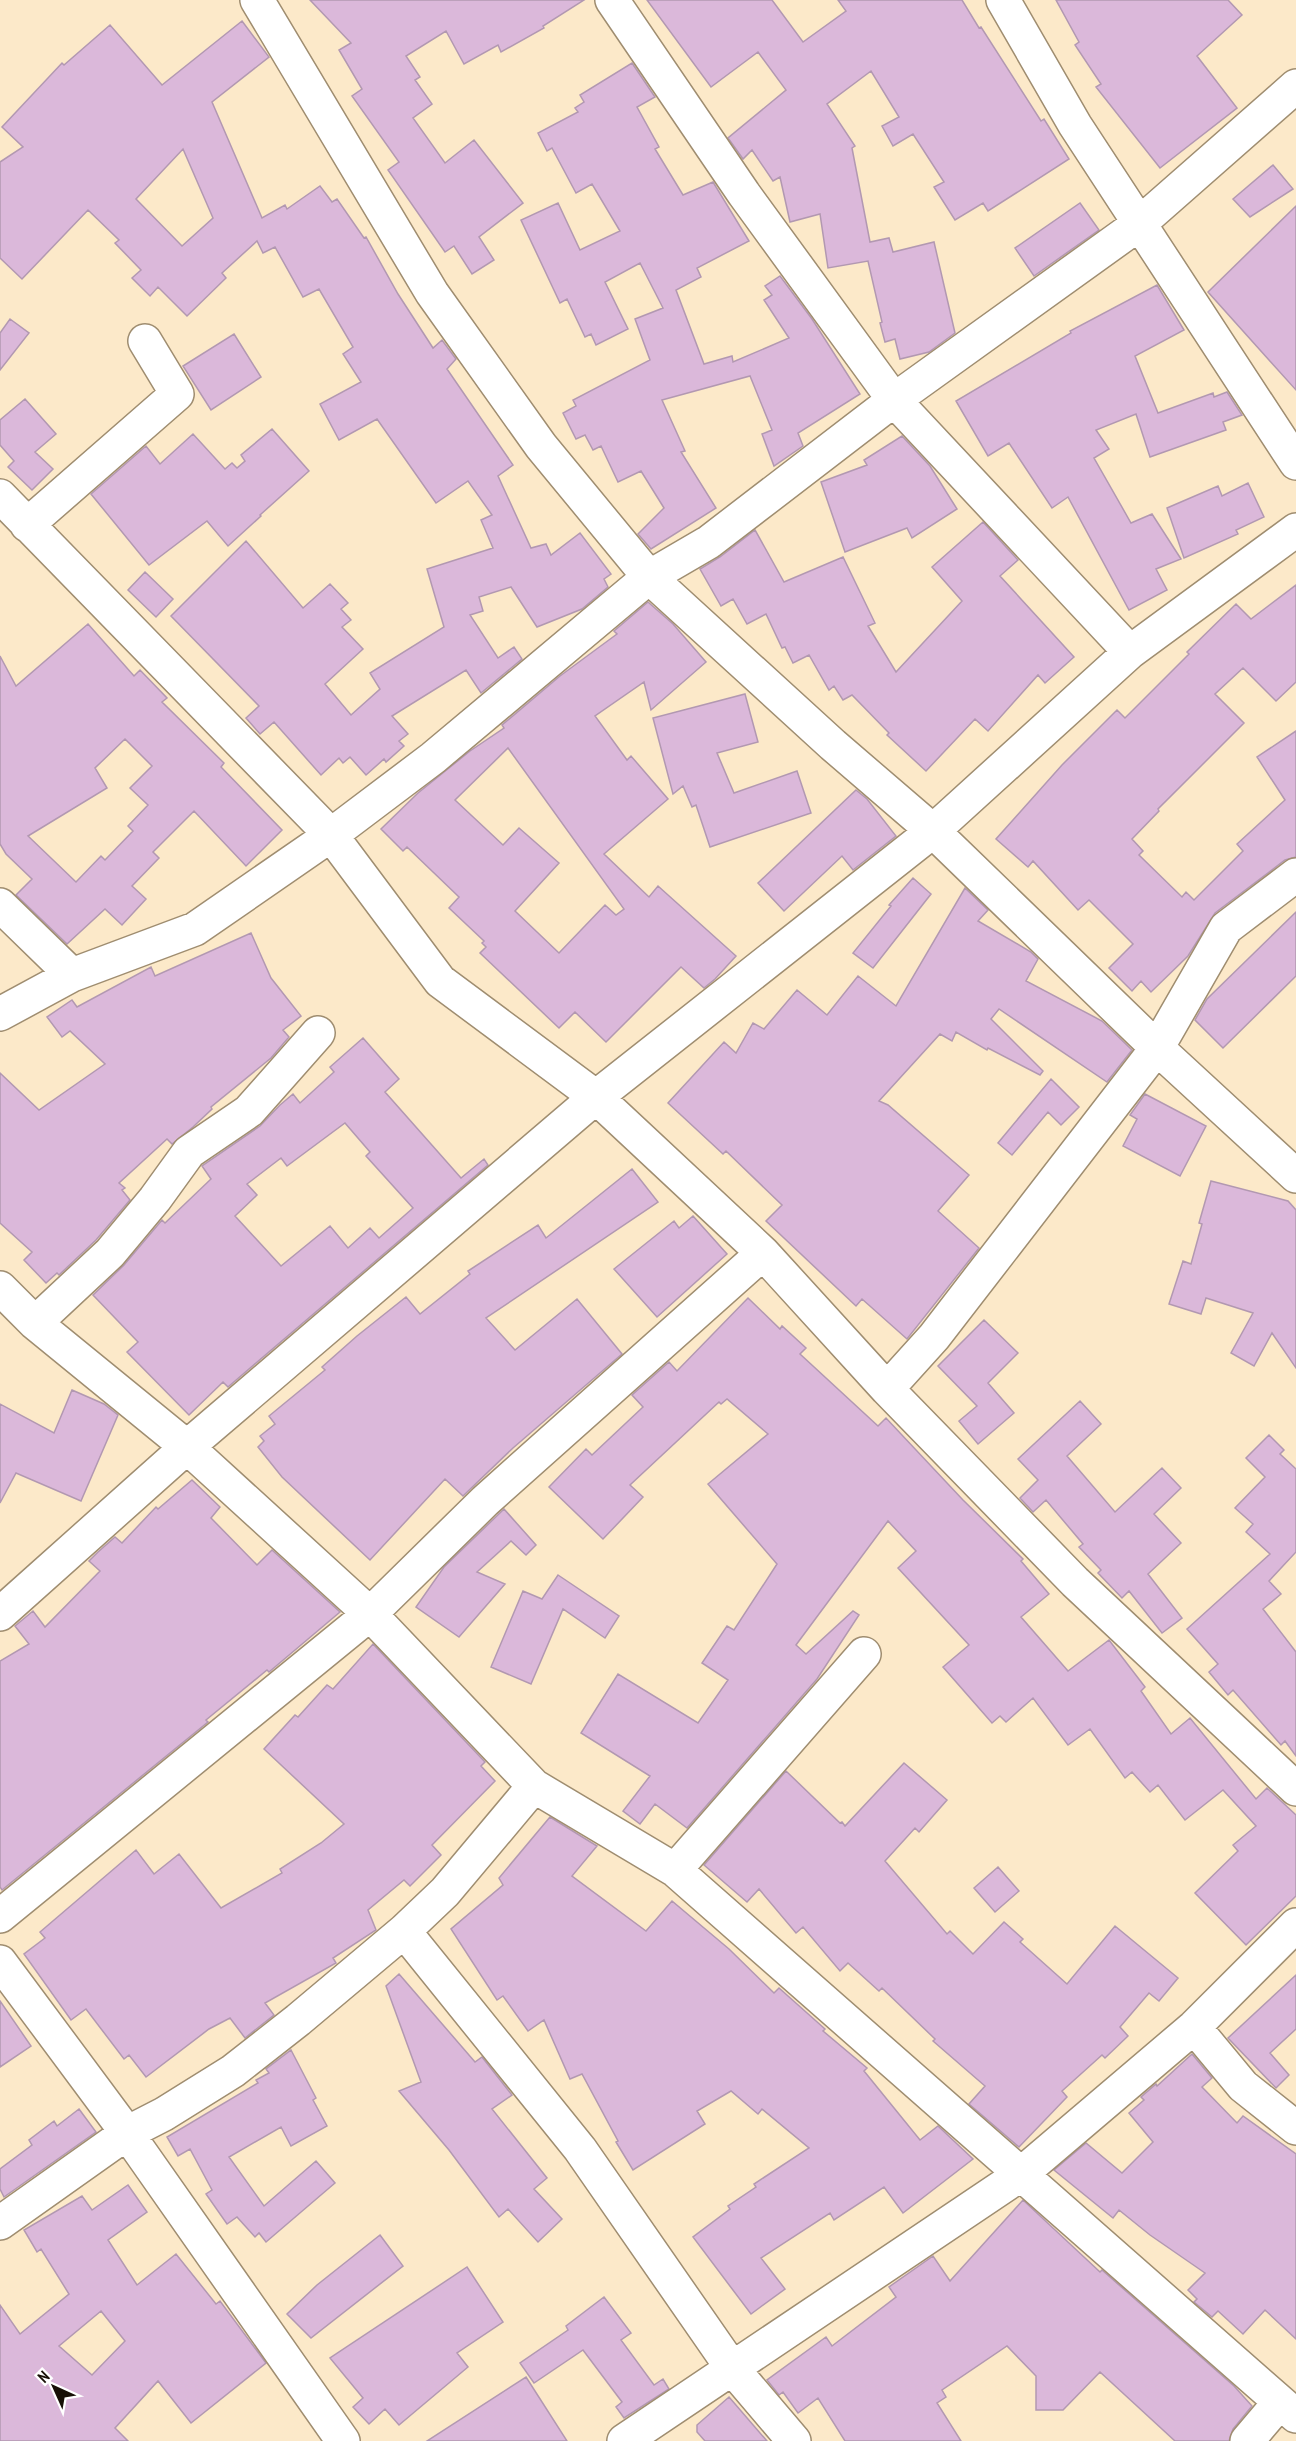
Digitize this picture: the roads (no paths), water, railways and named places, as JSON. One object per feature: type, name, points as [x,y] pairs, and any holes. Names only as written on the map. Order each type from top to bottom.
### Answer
[{"type":"street","points":[[257,0],[432,294],[541,446],[649,577],[833,745],[933,831],[1157,1048],[1296,1176]]},
{"type":"street","points":[[612,0],[744,194],[894,400],[1131,652]]},
{"type":"street","points":[[1003,0],[1075,125],[1296,463]]},
{"type":"street","points":[[0,1014],[72,975],[195,929],[331,835],[433,758],[649,577],[709,542],[894,400],[1138,224],[1296,86]]},
{"type":"street","points":[[27,525],[177,394],[145,341]]},
{"type":"street","points":[[0,496],[331,835],[440,981],[597,1097],[763,1254],[887,1389],[1075,1582],[1296,1789]]},
{"type":"street","points":[[0,1614],[187,1447],[597,1097],[933,831],[1131,652],[1296,530]]},
{"type":"street","points":[[887,1389],[934,1337],[1157,1048],[1226,928],[1296,875]]},
{"type":"street","points":[[0,905],[72,975]]},
{"type":"street","points":[[35,1323],[110,1252],[155,1199],[189,1152],[249,1111],[318,1033]]},
{"type":"street","points":[[0,1916],[370,1614],[485,1501],[763,1254]]},
{"type":"street","points":[[0,1288],[35,1323],[187,1447],[370,1614],[534,1786],[675,1870],[1288,2409],[1247,2441]]},
{"type":"street","points":[[675,1870],[864,1654]]},
{"type":"street","points":[[0,2223],[127,2133],[164,2114],[233,2071],[298,2020],[445,1892],[534,1786]]},
{"type":"street","points":[[624,2441],[1020,2175],[1194,2027],[1296,1925]]},
{"type":"street","points":[[404,1930],[580,2149],[732,2367],[794,2441]]},
{"type":"street","points":[[0,1962],[127,2133],[344,2441]]},
{"type":"street","points":[[1194,2027],[1243,2086],[1296,2128]]}]
